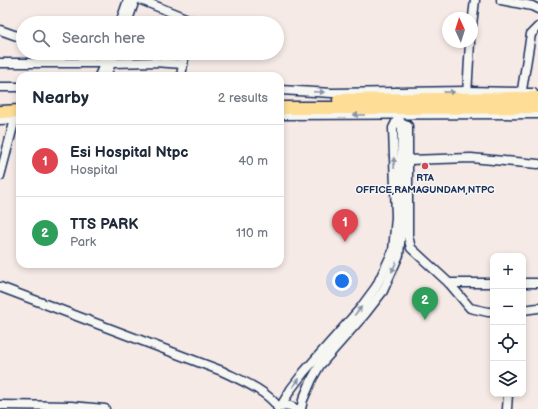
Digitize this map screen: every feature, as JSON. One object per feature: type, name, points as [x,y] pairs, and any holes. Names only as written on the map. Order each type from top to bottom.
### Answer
[{"type":"highway","points":[[284,100],[373,96],[398,110],[467,95],[522,103],[538,107]]},
{"type":"highway","points":[[284,108],[398,110],[522,103],[538,98]]},
{"type":"highway","points":[[0,104],[16,104]]},
{"type":"highway","points":[[0,112],[16,116]]},
{"type":"street","points":[[122,16],[128,0]]},
{"type":"street","points":[[129,16],[135,0]]},
{"type":"street","points":[[141,0],[180,16]]},
{"type":"street","points":[[474,12],[475,0]]},
{"type":"street","points":[[501,0],[532,6],[538,9]]},
{"type":"street","points":[[522,103],[531,34],[538,27]]},
{"type":"street","points":[[0,30],[16,36]]},
{"type":"street","points":[[467,95],[470,48]]},
{"type":"street","points":[[107,72],[108,60]]},
{"type":"street","points":[[102,72],[110,60]]},
{"type":"street","points":[[182,72],[184,60]]},
{"type":"street","points":[[0,63],[154,62],[183,64]]},
{"type":"street","points":[[0,87],[16,87]]},
{"type":"street","points":[[284,90],[373,96]]},
{"type":"street","points":[[522,103],[526,93],[538,93]]},
{"type":"street","points":[[522,103],[538,114]]},
{"type":"street","points":[[284,115],[398,110]]},
{"type":"street","points":[[398,110],[408,126],[408,236],[411,248],[449,283],[470,308],[490,312]]},
{"type":"street","points":[[278,407],[304,372],[317,363],[335,342],[365,314],[383,291],[399,255],[402,221],[398,110]]},
{"type":"street","points":[[0,120],[16,116]]},
{"type":"street","points":[[0,176],[16,123]]},
{"type":"street","points":[[408,160],[471,158],[538,164]]},
{"type":"street","points":[[449,283],[490,283]]},
{"type":"street","points":[[526,283],[538,283]]},
{"type":"street","points":[[0,287],[222,371],[255,387],[278,407]]},
{"type":"street","points":[[526,310],[538,308]]},
{"type":"street","points":[[301,409],[317,363]]},
{"type":"street","points":[[508,397],[508,409]]},
{"type":"street","points":[[0,405],[71,406],[105,409]]},
{"type":"street","points":[[278,407],[289,405],[296,409]]},
{"type":"place","name":"RTA OFFICE,RAMAGUNDAM,NTPC","points":[[425,166]]},
{"type":"place","name":"Esi Hospital Ntpc","points":[[345,242]]},
{"type":"place","name":"TTS PARK","points":[[425,320]]}]
